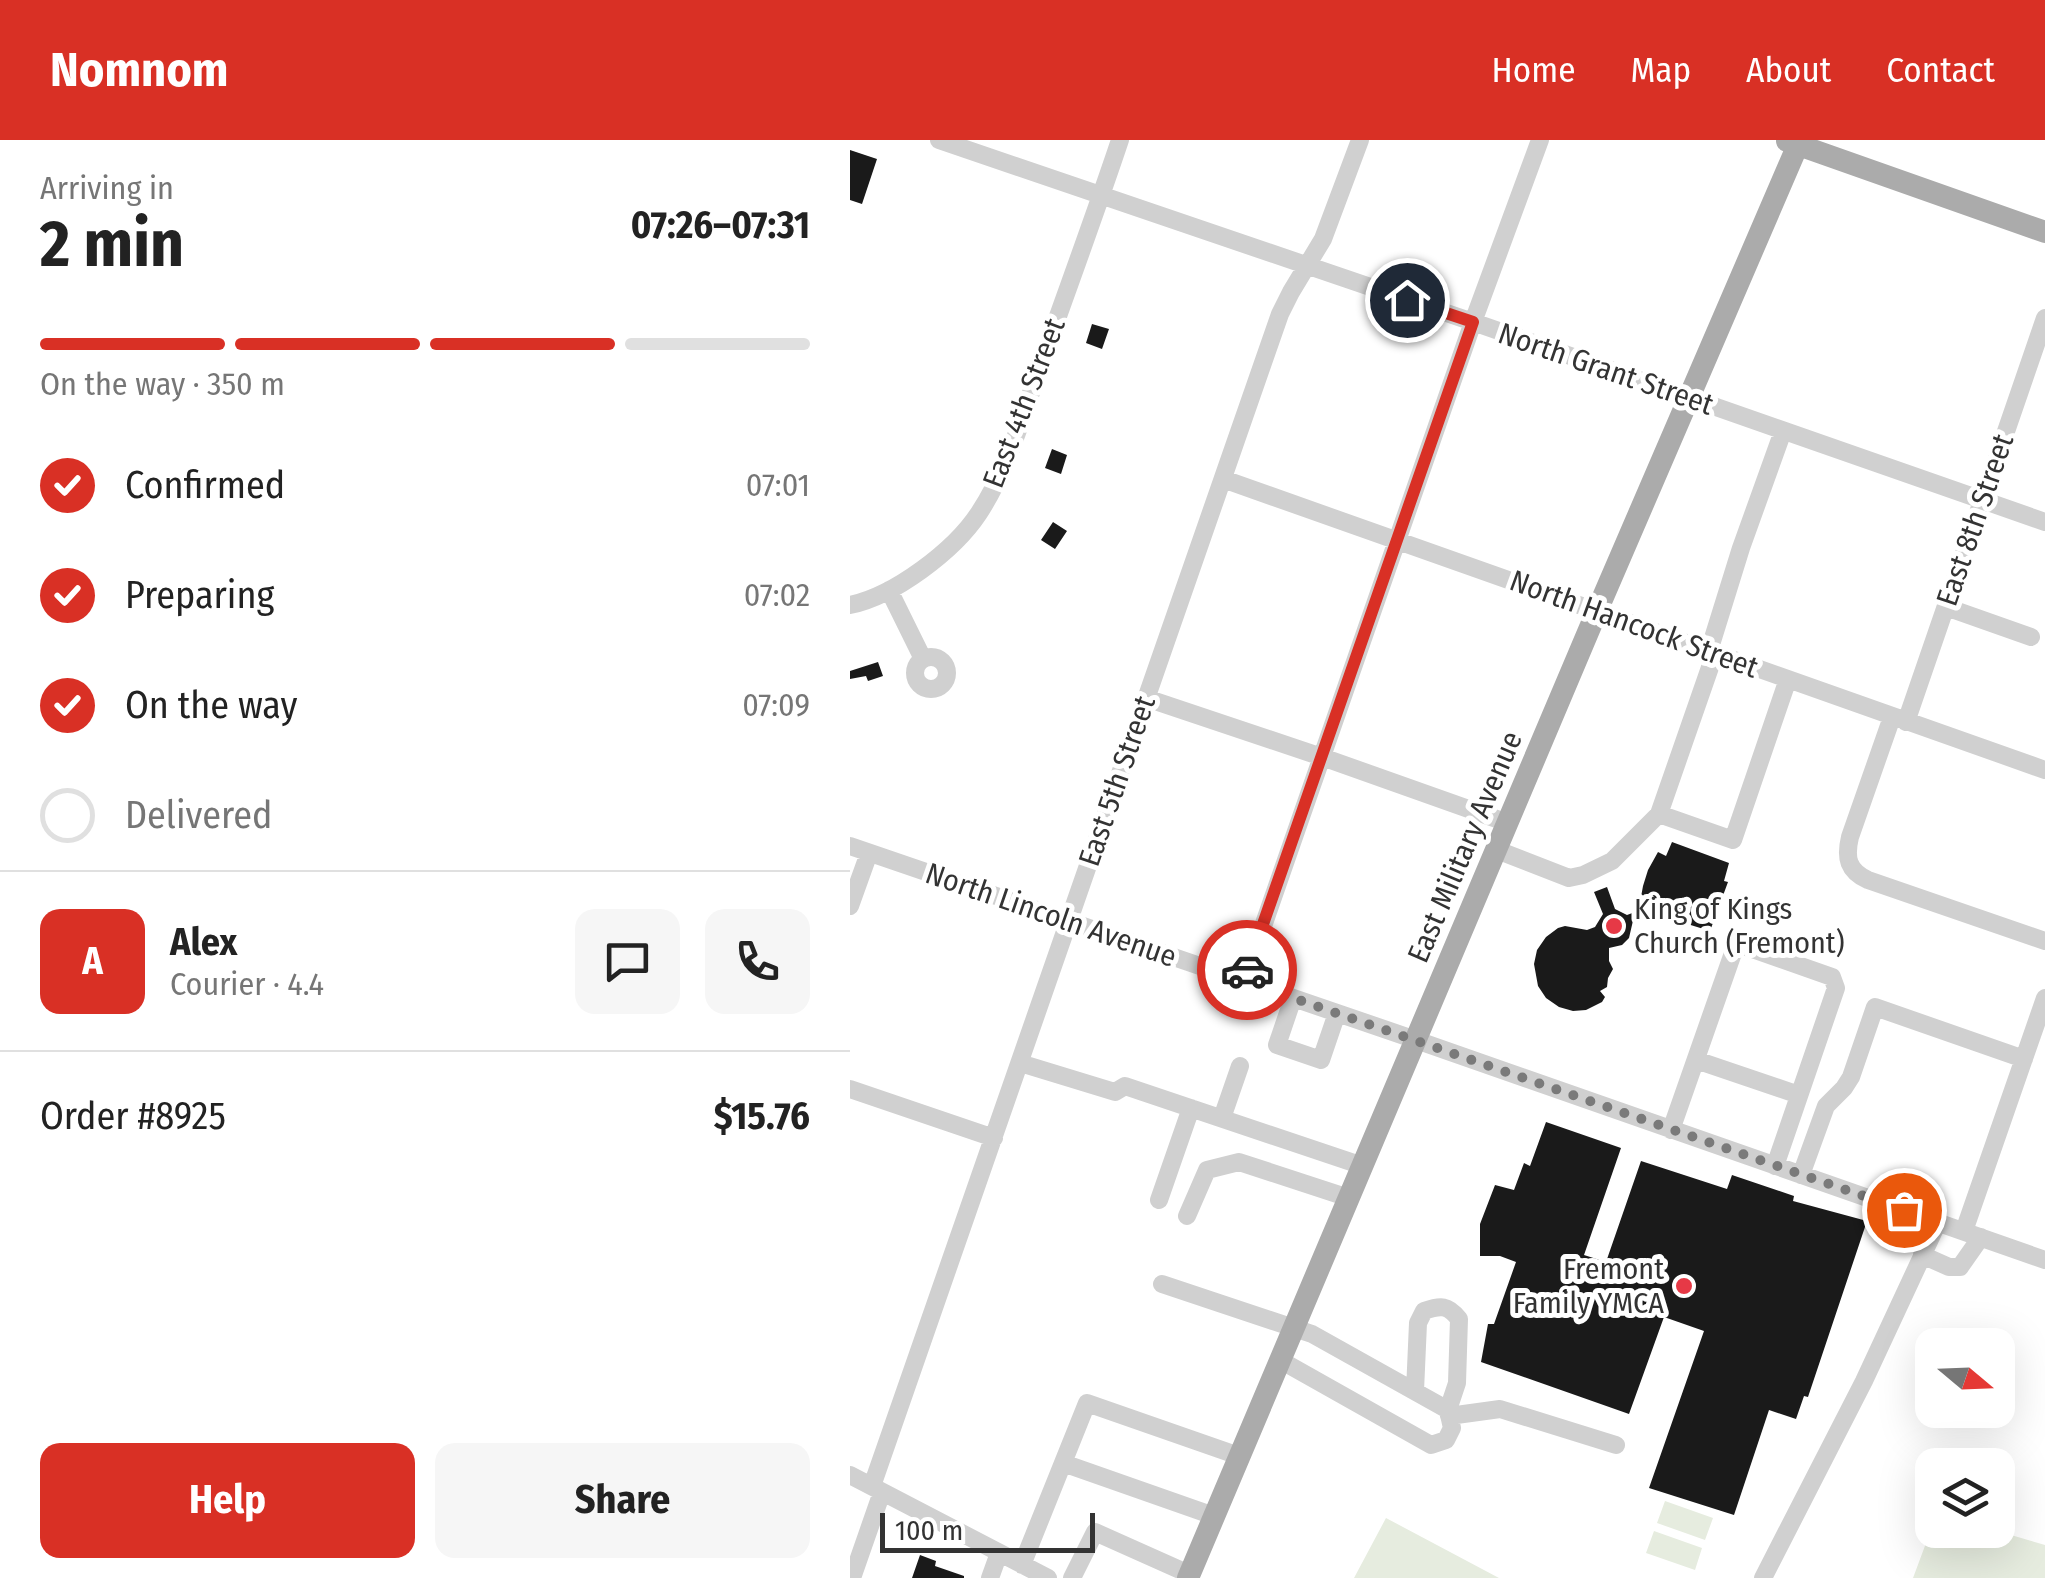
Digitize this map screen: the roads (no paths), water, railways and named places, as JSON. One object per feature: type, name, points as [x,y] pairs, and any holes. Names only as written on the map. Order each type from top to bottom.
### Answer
[{"type":"main road","points":[[1794,142],[2045,232]]},
{"type":"main road","name":"East Military Avenue","points":[[1188,1576],[1794,142]]},
{"type":"street","name":"North Grant Street","points":[[939,140],[2045,522]]},
{"type":"street","name":"East 4th Street","points":[[850,604],[889,590],[958,541],[980,512],[1014,439],[1120,140]]},
{"type":"street","name":"East 5th Street","points":[[852,1578],[877,1489],[994,1138],[1280,314],[1328,227],[1360,140]]},
{"type":"street","points":[[1244,981],[1540,140]]},
{"type":"street","name":"East 8th Street","points":[[2045,318],[1946,607],[1850,837],[1847,856],[1851,868],[1864,878],[2045,941]]},
{"type":"street","points":[[1497,850],[1569,878],[1583,875],[1612,861],[1658,814],[1782,431]]},
{"type":"street","name":"North Hancock Street","points":[[1223,479],[2045,770]]},
{"type":"street","points":[[889,590],[923,659]]},
{"type":"street","points":[[1946,607],[2032,637]]},
{"type":"street","points":[[1658,814],[1733,840],[1788,679]]},
{"type":"street","points":[[1146,698],[1508,823]]},
{"type":"street","name":"North Lincoln Avenue","points":[[850,846],[2045,1260]]},
{"type":"street","points":[[850,906],[869,853]]},
{"type":"street","points":[[1671,1130],[1734,953],[1741,945],[1832,977],[1836,988],[1774,1166]]},
{"type":"street","points":[[1292,998],[1277,1045],[1321,1060],[1338,1014]]},
{"type":"street","points":[[1922,1255],[1949,1267],[1960,1267],[2044,1003]]},
{"type":"street","points":[[1801,1175],[1826,1106],[1851,1076],[1875,1007],[2024,1059]]},
{"type":"street","points":[[1696,1060],[1799,1096]]},
{"type":"street","points":[[1020,1063],[1114,1092],[1125,1086],[1363,1166]]},
{"type":"street","points":[[1222,1118],[1240,1066]]},
{"type":"street","points":[[850,1089],[994,1138]]},
{"type":"street","points":[[1159,1200],[1192,1108]]},
{"type":"street","points":[[1187,1216],[1207,1170],[1238,1162],[1349,1198]]},
{"type":"street","points":[[1763,1578],[1864,1381],[1938,1222]]},
{"type":"street","points":[[1162,1284],[1312,1334],[1448,1413],[1500,1409],[1616,1445]]},
{"type":"street","points":[[1280,1360],[1431,1445],[1446,1440],[1452,1428],[1448,1413],[1457,1384],[1459,1319],[1451,1309],[1440,1306],[1424,1310],[1418,1323],[1415,1391]]},
{"type":"street","points":[[850,1474],[1035,1573],[1063,1463],[1087,1403],[1239,1456]]},
{"type":"street","points":[[1063,1463],[1214,1516]]},
{"type":"street","points":[[1072,1578],[1095,1532],[1188,1576]]},
{"type":"street","points":[[990,1578],[999,1552]]},
{"type":"place","name":"King of Kings Church (Fremont)","points":[[1614,926]]},
{"type":"place","name":"Fremont Family YMCA","points":[[1684,1286]]}]
